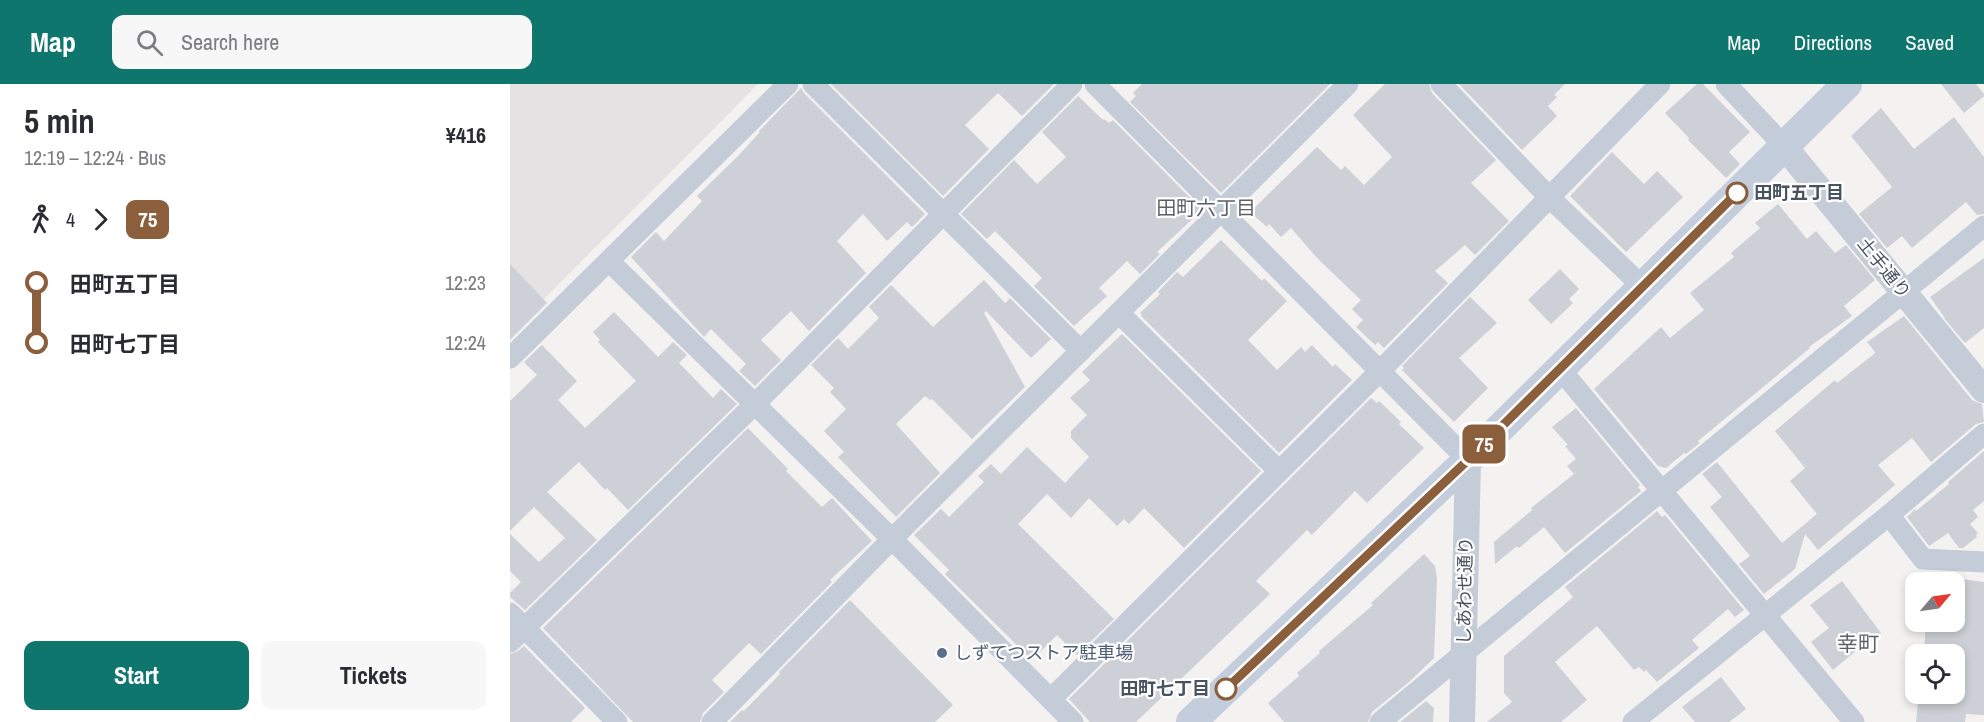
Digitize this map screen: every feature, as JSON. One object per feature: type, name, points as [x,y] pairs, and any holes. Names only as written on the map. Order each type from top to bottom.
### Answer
[{"type":"main road","points":[[1191,722],[1468,460],[1847,84]]},
{"type":"street","points":[[510,358],[788,84]]},
{"type":"street","points":[[813,84],[1081,351]]},
{"type":"street","points":[[617,722],[515,628],[755,404],[1072,84]]},
{"type":"street","points":[[1095,84],[1468,460]]},
{"type":"street","points":[[712,722],[1348,84]]},
{"type":"street","points":[[1441,84],[1549,197],[1643,287]]},
{"type":"street","points":[[1051,699],[1380,371],[1660,84]]},
{"type":"street","points":[[1725,84],[1784,146]]},
{"type":"street","name":"土手通り","points":[[1784,146],[1984,390]]},
{"type":"street","points":[[1380,722],[1984,226]]},
{"type":"street","points":[[609,261],[892,539],[1073,722]]},
{"type":"street","points":[[1119,313],[1279,471]]},
{"type":"street","points":[[1561,369],[1854,722]]},
{"type":"street","points":[[1633,722],[1889,515],[1984,434]]},
{"type":"street","name":"しあわせ通り","points":[[1462,722],[1468,460]]},
{"type":"street","points":[[1889,515],[1923,559],[1984,562]]},
{"type":"shaded area","points":[[510,84],[758,84],[510,333]]},
{"type":"building","points":[[831,84],[1054,84],[1022,116],[998,93],[965,125],[989,149],[943,196]]},
{"type":"building","points":[[1142,84],[1330,84],[1221,193],[1130,102],[1136,96],[1133,93]]},
{"type":"building","points":[[1385,84],[1429,84],[1432,93],[1496,160],[1471,183],[1509,221],[1475,255],[1465,245],[1435,271],[1448,283],[1384,348],[1378,342],[1375,345],[1356,327],[1363,320],[1352,309],[1361,300],[1318,259],[1291,228],[1281,237],[1269,224],[1267,227],[1250,212],[1317,147],[1341,170],[1345,166],[1364,185],[1392,157],[1353,115]]},
{"type":"building","points":[[1459,84],[1565,84],[1554,95],[1557,97],[1548,106],[1557,116],[1522,150]]},
{"type":"building","points":[[1697,84],[1703,84],[1750,132],[1729,152],[1740,164],[1726,178],[1665,113]]},
{"type":"building","points":[[1941,84],[1976,84],[1984,96],[1964,113]]},
{"type":"building","points":[[801,88],[925,214],[912,227],[907,222],[887,241],[863,214],[837,241],[866,273],[809,331],[791,311],[761,340],[781,360],[755,386],[739,371],[746,364],[711,329],[704,337],[631,257],[656,232],[664,241],[702,201],[697,196]]},
{"type":"building","points":[[1078,96],[1103,120],[1109,123],[1113,120],[1202,210],[1157,252],[1160,254],[1140,274],[1127,261],[1099,288],[1107,296],[1074,326],[1034,286],[1042,278],[995,231],[987,239],[961,214],[1014,160],[1037,184],[1066,157],[1042,132]]},
{"type":"building","points":[[1881,108],[1914,149],[1954,117],[1984,157],[1984,214],[1977,215],[1966,202],[1912,248],[1902,236],[1887,248],[1859,214],[1892,187],[1851,136]]},
{"type":"building","points":[[1612,152],[1644,184],[1657,171],[1683,197],[1626,252],[1570,196]]},
{"type":"building","points":[[1778,204],[1807,239],[1816,231],[1835,253],[1846,245],[1875,280],[1844,306],[1852,316],[1809,347],[1698,441],[1700,443],[1686,454],[1684,453],[1666,468],[1658,466],[1594,389],[1661,327],[1670,338],[1704,310],[1690,293],[1734,257],[1731,253],[1760,228],[1755,223]]},
{"type":"building","points":[[1221,240],[1262,281],[1264,278],[1287,301],[1248,340],[1277,370],[1301,347],[1305,352],[1312,345],[1333,367],[1335,364],[1352,380],[1279,453],[1140,313],[1160,294],[1158,292],[1177,272],[1183,277]]},
{"type":"building","points":[[1984,258],[1984,328],[1965,343],[1930,297]]},
{"type":"building","points":[[510,264],[547,303],[510,340]]},
{"type":"building","points":[[1560,269],[1579,289],[1569,299],[1573,303],[1551,324],[1528,300]]},
{"type":"building","points":[[984,280],[1005,303],[1010,298],[1051,339],[1031,358],[986,311],[984,313],[1025,387],[972,439],[932,399],[925,396],[896,424],[940,473],[896,517],[838,457],[844,452],[824,431],[846,409],[830,392],[834,388],[811,365],[838,338],[848,349],[879,318],[869,307],[891,285],[933,327]]},
{"type":"building","points":[[1470,297],[1497,323],[1459,358],[1488,388],[1454,422],[1402,370],[1404,368],[1402,366]]},
{"type":"building","points":[[614,312],[658,357],[673,342],[687,355],[679,363],[713,398],[721,389],[737,404],[628,510],[607,488],[605,490],[579,462],[547,492],[597,540],[525,610],[510,597],[510,593],[521,582],[510,571],[510,534],[539,562],[565,538],[534,507],[510,531],[510,401],[537,375],[524,362],[542,345],[577,381],[558,400],[585,428],[636,381],[598,342],[600,340],[593,332]]},
{"type":"building","points":[[1904,316],[1972,400],[1982,404],[1984,422],[1976,424],[1931,462],[1912,438],[1878,465],[1895,485],[1818,550],[1805,534],[1795,569],[1764,594],[1739,564],[1750,556],[1710,507],[1722,497],[1702,474],[1717,462],[1782,543],[1817,514],[1790,481],[1805,468],[1775,431],[1835,380],[1837,383],[1874,354],[1875,352],[1867,342]]},
{"type":"building","points":[[1122,334],[1261,471],[1184,548],[1144,508],[1129,524],[1124,519],[1117,526],[1089,498],[1071,518],[1047,494],[1018,524],[1114,619],[1077,655],[1057,635],[1032,660],[945,574],[949,570],[914,535],[941,509],[949,517],[984,482],[978,476],[991,464],[1001,474],[1027,447],[1065,483],[1089,457],[1071,438],[1071,431],[1087,415],[1070,398],[1090,380],[1082,372]]},
{"type":"building","points":[[1371,398],[1377,403],[1379,401],[1424,448],[1367,503],[1355,491],[1312,535],[1307,530],[1256,581],[1270,594],[1136,722],[1090,722],[1069,699]]},
{"type":"building","points":[[1576,408],[1640,485],[1638,487],[1641,491],[1565,553],[1544,527],[1495,564],[1494,542],[1532,510],[1531,508],[1574,474],[1567,466],[1576,459],[1565,446],[1568,445],[1552,427]]},
{"type":"building","points":[[748,428],[822,507],[832,498],[872,541],[830,580],[832,582],[761,654],[749,643],[712,680],[724,692],[703,713],[700,722],[633,722],[543,628]]},
{"type":"building","points":[[1984,451],[1984,501],[1973,510],[1978,517],[1970,524],[1978,533],[1977,537],[1963,548],[1959,548],[1948,533],[1929,546],[1907,517],[1949,484],[1948,482]]},
{"type":"building","points":[[1657,511],[1662,517],[1665,515],[1744,610],[1735,617],[1728,609],[1692,640],[1699,648],[1657,682],[1646,670],[1644,672],[1639,667],[1634,670],[1597,626],[1555,662],[1587,700],[1561,722],[1487,722],[1512,702],[1504,693],[1504,656],[1573,597],[1565,587]]},
{"type":"building","points":[[1424,554],[1435,566],[1437,579],[1434,658],[1372,712],[1368,722],[1284,722],[1268,703],[1299,676],[1297,673],[1320,653],[1319,651],[1373,605],[1371,603]]},
{"type":"building","points":[[1965,579],[1984,582],[1984,715],[1966,714],[1965,722],[1916,722],[1918,704],[1965,704],[1965,644],[1925,644],[1925,632],[1965,632]]},
{"type":"building","points":[[1842,581],[1881,633],[1833,670],[1811,642],[1829,628],[1810,605]]},
{"type":"building","points":[[850,600],[953,705],[935,722],[730,722],[742,710],[744,711]]},
{"type":"building","points":[[524,646],[585,708],[571,722],[510,722],[510,654]]},
{"type":"building","points":[[1721,677],[1746,709],[1729,722],[1695,722],[1682,707]]},
{"type":"building","points":[[1426,701],[1434,708],[1433,722],[1400,722]]},
{"type":"bus line","name":"75","points":[[1226,689],[1468,460],[1737,193]]},
{"type":"place","name":"田町五丁目","points":[[1737,193]]},
{"type":"place","name":"しずてつストア駐車場","points":[[942,653]]},
{"type":"place","name":"田町七丁目","points":[[1226,689]]},
{"type":"district","name":"田町六丁目","points":[[1206,208]]},
{"type":"district","name":"幸町","points":[[1858,644]]}]
